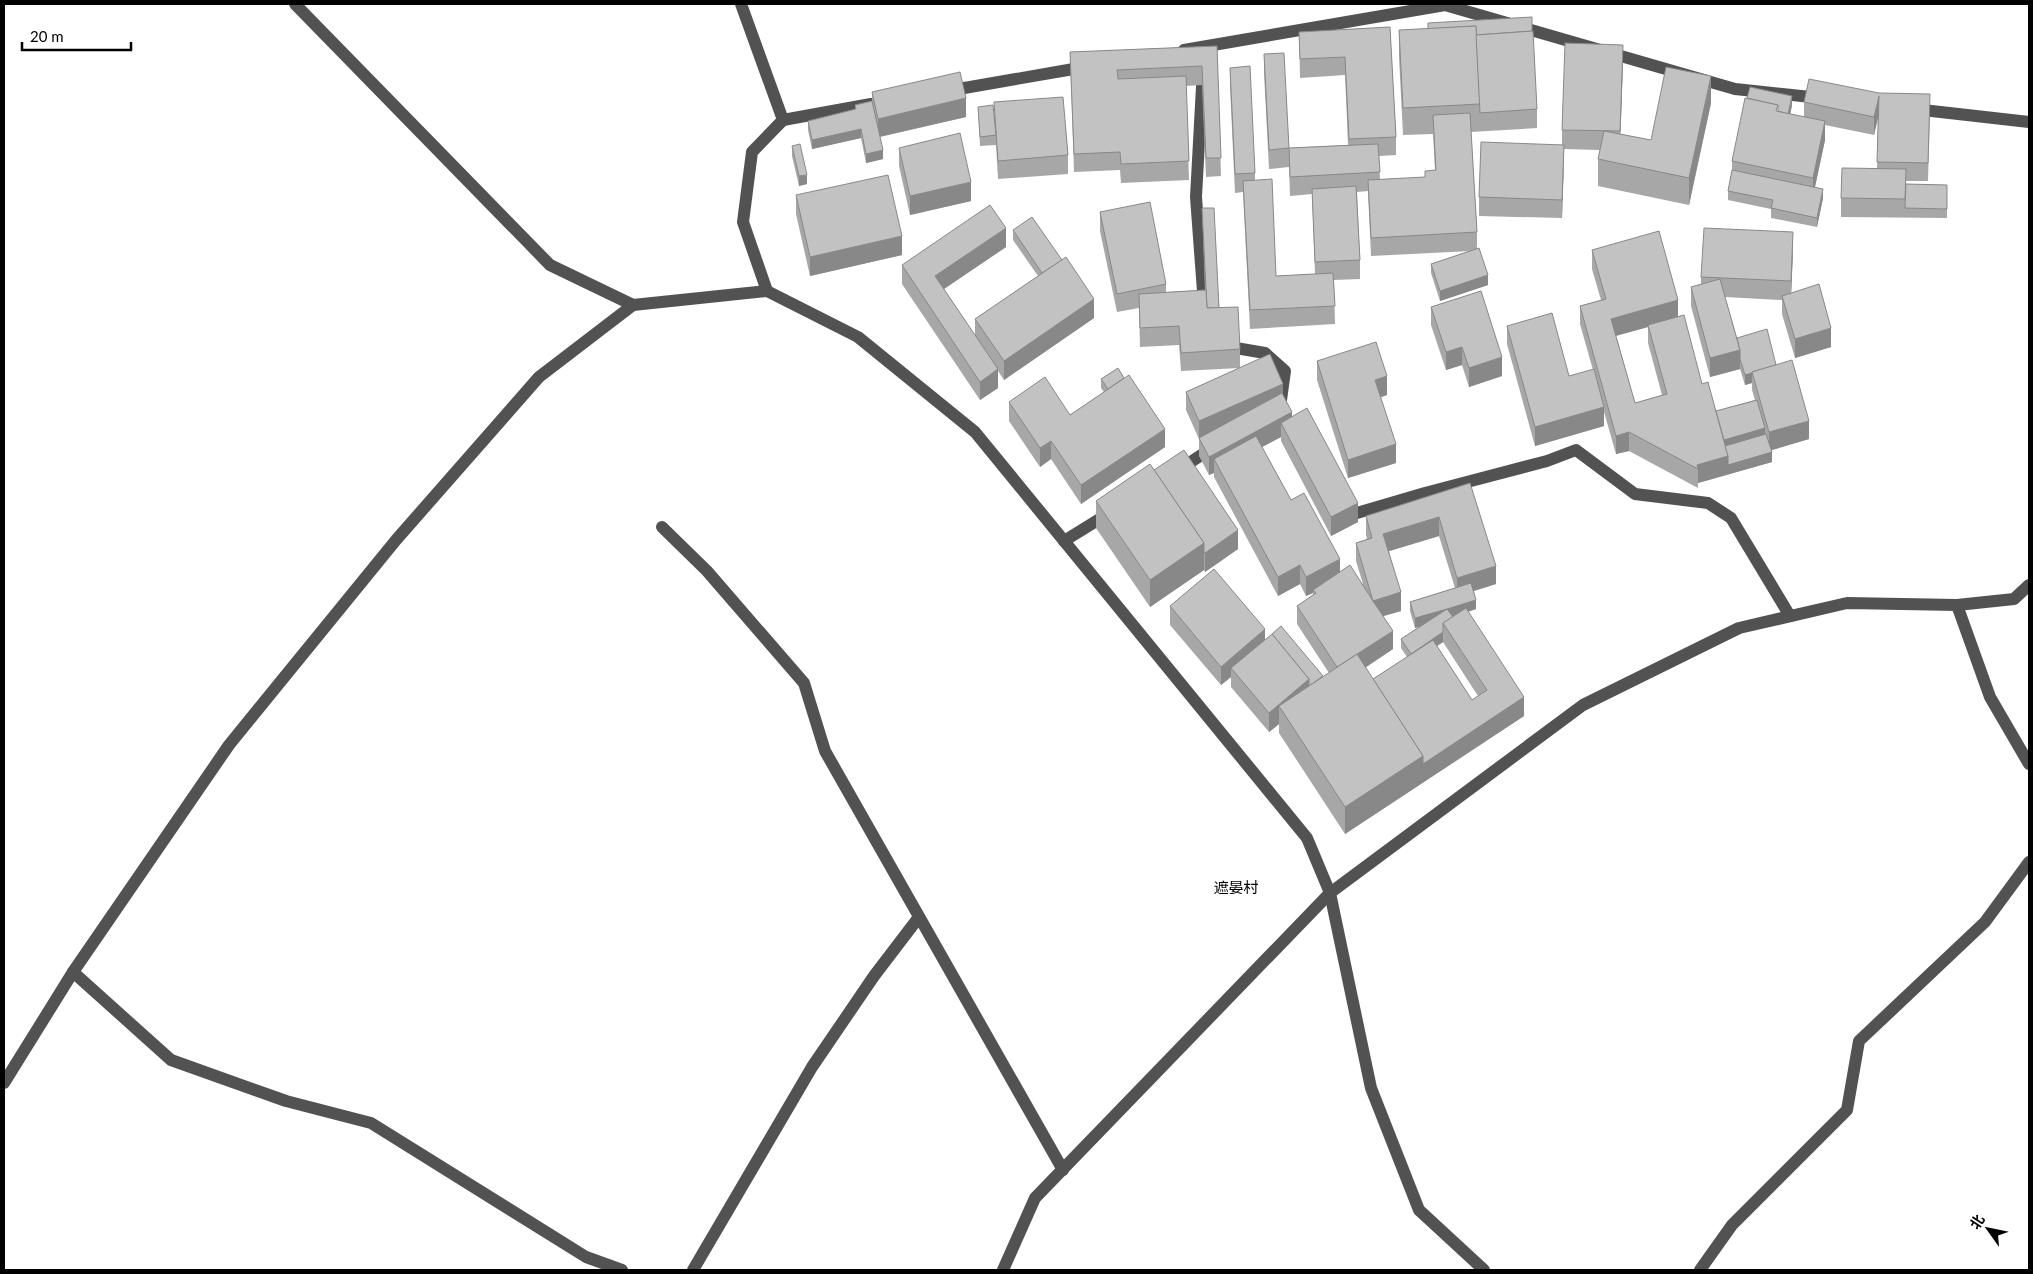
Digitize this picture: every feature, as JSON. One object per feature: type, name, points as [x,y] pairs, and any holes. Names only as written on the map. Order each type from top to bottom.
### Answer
[{"type":"street","points":[[295,4],[550,266],[633,305],[767,291],[858,337],[975,432],[1307,838],[1330,893],[1371,1088],[1419,1210],[1484,1270]]},
{"type":"street","points":[[741,4],[783,120]]},
{"type":"street","points":[[1175,52],[1445,5],[1735,88],[1833,100]]},
{"type":"street","points":[[1204,46],[1196,197],[1205,314]]},
{"type":"street","points":[[930,94],[1096,65]]},
{"type":"street","points":[[767,291],[743,222],[752,152],[783,120],[881,103]]},
{"type":"street","points":[[1902,108],[2029,122]]},
{"type":"street","points":[[4,1083],[73,972],[229,745],[396,540],[539,377],[633,305]]},
{"type":"street","points":[[1208,343],[1265,353],[1285,371],[1279,411]]},
{"type":"street","points":[[1162,480],[1227,439]]},
{"type":"street","points":[[1336,504],[1350,515],[1426,492],[1547,461],[1576,450],[1635,494],[1708,503],[1731,518],[1790,616]]},
{"type":"street","points":[[1064,541],[1121,506]]},
{"type":"street","points":[[662,527],[707,571],[804,683],[825,751],[1063,1170]]},
{"type":"street","points":[[1003,1270],[1035,1198],[1330,893],[1583,705],[1739,628],[1847,603],[1957,605],[2014,599],[2029,585]]},
{"type":"street","points":[[1957,605],[1990,697],[2029,764]]},
{"type":"street","points":[[1700,1270],[1732,1225],[1847,1110],[1859,1041],[1985,922],[2029,862]]},
{"type":"street","points":[[693,1270],[812,1067],[874,976],[919,917]]},
{"type":"street","points":[[73,972],[172,1060],[286,1100],[371,1123],[586,1257],[622,1270]]},
{"type":"building","points":[[1532,17],[1532,31],[1476,35],[1476,26],[1428,29],[1428,23]]},
{"type":"building","points":[[1476,26],[1480,104],[1403,108],[1399,30]]},
{"type":"building","points":[[1390,27],[1396,137],[1349,139],[1345,57],[1300,59],[1299,32]]},
{"type":"building","points":[[1533,31],[1537,109],[1480,113],[1476,35]]},
{"type":"building","points":[[1565,43],[1623,45],[1620,131],[1562,130]]},
{"type":"building","points":[[1217,46],[1221,158],[1206,158],[1202,66],[1117,70],[1118,79],[1186,76],[1189,161],[1121,164],[1120,152],[1074,154],[1070,52]]},
{"type":"building","points":[[1284,53],[1289,148],[1269,150],[1264,54]]},
{"type":"building","points":[[1250,66],[1255,173],[1235,174],[1230,68]]},
{"type":"building","points":[[1666,67],[1711,76],[1689,178],[1598,159],[1604,131],[1651,140]]},
{"type":"building","points":[[960,72],[966,98],[878,119],[872,92]]},
{"type":"building","points":[[1809,79],[1879,93],[1930,94],[1928,163],[1877,162],[1879,96],[1874,117],[1804,102]]},
{"type":"building","points":[[1750,87],[1792,96],[1788,114],[1778,111],[1778,105],[1747,98]]},
{"type":"building","points":[[1063,97],[1068,155],[998,161],[994,102]]},
{"type":"building","points":[[1745,98],[1778,105],[1776,111],[1825,121],[1813,178],[1732,161]]},
{"type":"building","points":[[872,101],[883,150],[866,154],[861,129],[812,140],[808,121],[856,109],[855,105]]},
{"type":"building","points":[[993,105],[996,135],[980,137],[978,107]]},
{"type":"building","points":[[1470,113],[1477,232],[1371,238],[1368,180],[1425,177],[1425,171],[1436,170],[1433,115]]},
{"type":"building","points":[[960,133],[971,182],[910,196],[899,148]]},
{"type":"building","points":[[1481,142],[1564,145],[1562,200],[1479,197]]},
{"type":"building","points":[[800,144],[807,175],[799,176],[792,146]]},
{"type":"building","points":[[1378,144],[1380,172],[1290,177],[1289,148]]},
{"type":"building","points":[[1842,168],[1906,169],[1905,199],[1841,198]]},
{"type":"building","points":[[1732,170],[1823,189],[1817,218],[1771,208],[1773,200],[1728,191]]},
{"type":"building","points":[[888,175],[902,236],[810,257],[796,195]]},
{"type":"building","points":[[1272,179],[1276,276],[1333,273],[1335,306],[1250,310],[1243,181]]},
{"type":"building","points":[[1906,184],[1947,185],[1947,209],[1905,208]]},
{"type":"building","points":[[1356,186],[1360,260],[1315,262],[1312,189]]},
{"type":"building","points":[[1150,202],[1166,284],[1117,294],[1100,212]]},
{"type":"building","points":[[990,205],[1006,228],[935,276],[998,369],[980,382],[902,265]]},
{"type":"building","points":[[1202,208],[1214,208],[1219,308],[1207,308]]},
{"type":"building","points":[[1032,217],[1062,260],[1042,273],[1013,230]]},
{"type":"building","points":[[1704,228],[1793,232],[1791,281],[1701,277]]},
{"type":"building","points":[[1659,231],[1678,300],[1611,319],[1635,403],[1667,394],[1648,325],[1684,315],[1702,384],[1708,382],[1728,456],[1697,465],[1698,469],[1629,432],[1616,436],[1580,306],[1606,299],[1592,250]]},
{"type":"building","points":[[1479,248],[1488,275],[1440,291],[1431,264]]},
{"type":"building","points":[[1066,257],[1094,299],[1004,361],[975,319]]},
{"type":"building","points":[[1720,279],[1740,350],[1710,358],[1691,287]]},
{"type":"building","points":[[1819,284],[1831,328],[1795,339],[1782,296]]},
{"type":"building","points":[[1206,290],[1207,308],[1238,307],[1240,349],[1181,353],[1179,326],[1140,328],[1139,294]]},
{"type":"building","points":[[1481,291],[1502,357],[1469,368],[1462,347],[1446,352],[1431,307]]},
{"type":"building","points":[[1552,313],[1569,376],[1594,369],[1604,407],[1535,427],[1507,326]]},
{"type":"building","points":[[1767,329],[1776,365],[1745,375],[1740,359],[1737,338]]},
{"type":"building","points":[[1376,342],[1387,376],[1375,380],[1396,444],[1348,460],[1317,361]]},
{"type":"building","points":[[1270,354],[1283,384],[1199,421],[1186,392]]},
{"type":"building","points":[[1792,360],[1809,421],[1769,432],[1752,372]]},
{"type":"building","points":[[1118,368],[1124,378],[1108,389],[1101,379]]},
{"type":"building","points":[[1129,375],[1165,429],[1081,485],[1051,441],[1040,448],[1009,402],[1045,377],[1070,415]]},
{"type":"building","points":[[1282,393],[1292,412],[1209,457],[1199,438]]},
{"type":"building","points":[[1757,400],[1765,428],[1724,440],[1716,411]]},
{"type":"building","points":[[1307,408],[1358,503],[1331,517],[1281,423]]},
{"type":"building","points":[[1766,434],[1772,452],[1728,465],[1725,446]]},
{"type":"building","points":[[1256,436],[1291,500],[1304,493],[1340,559],[1306,577],[1300,565],[1278,577],[1214,459]]},
{"type":"building","points":[[1184,450],[1238,530],[1205,553],[1204,543],[1154,470]]},
{"type":"building","points":[[1150,464],[1204,543],[1150,580],[1096,501]]},
{"type":"building","points":[[1470,483],[1496,566],[1457,578],[1439,517],[1383,534],[1401,592],[1373,601],[1356,543],[1372,538],[1366,516]]},
{"type":"building","points":[[1350,565],[1393,631],[1337,667],[1297,606],[1316,593],[1313,590]]},
{"type":"building","points":[[1214,569],[1265,629],[1221,667],[1170,606]]},
{"type":"building","points":[[1471,583],[1476,600],[1415,618],[1410,602]]},
{"type":"building","points":[[1466,608],[1524,697],[1423,764],[1423,756],[1373,679],[1433,640],[1472,700],[1487,690],[1443,623]]},
{"type":"building","points":[[1447,609],[1453,617],[1443,623],[1443,632],[1411,654],[1401,639]]},
{"type":"building","points":[[1281,626],[1323,676],[1309,686],[1309,679],[1272,634]]},
{"type":"building","points":[[1272,634],[1309,679],[1269,713],[1231,668]]},
{"type":"building","points":[[1357,654],[1423,756],[1345,807],[1279,706]]},
{"type":"district","name":"遮晏村","points":[[1236,887]]}]
